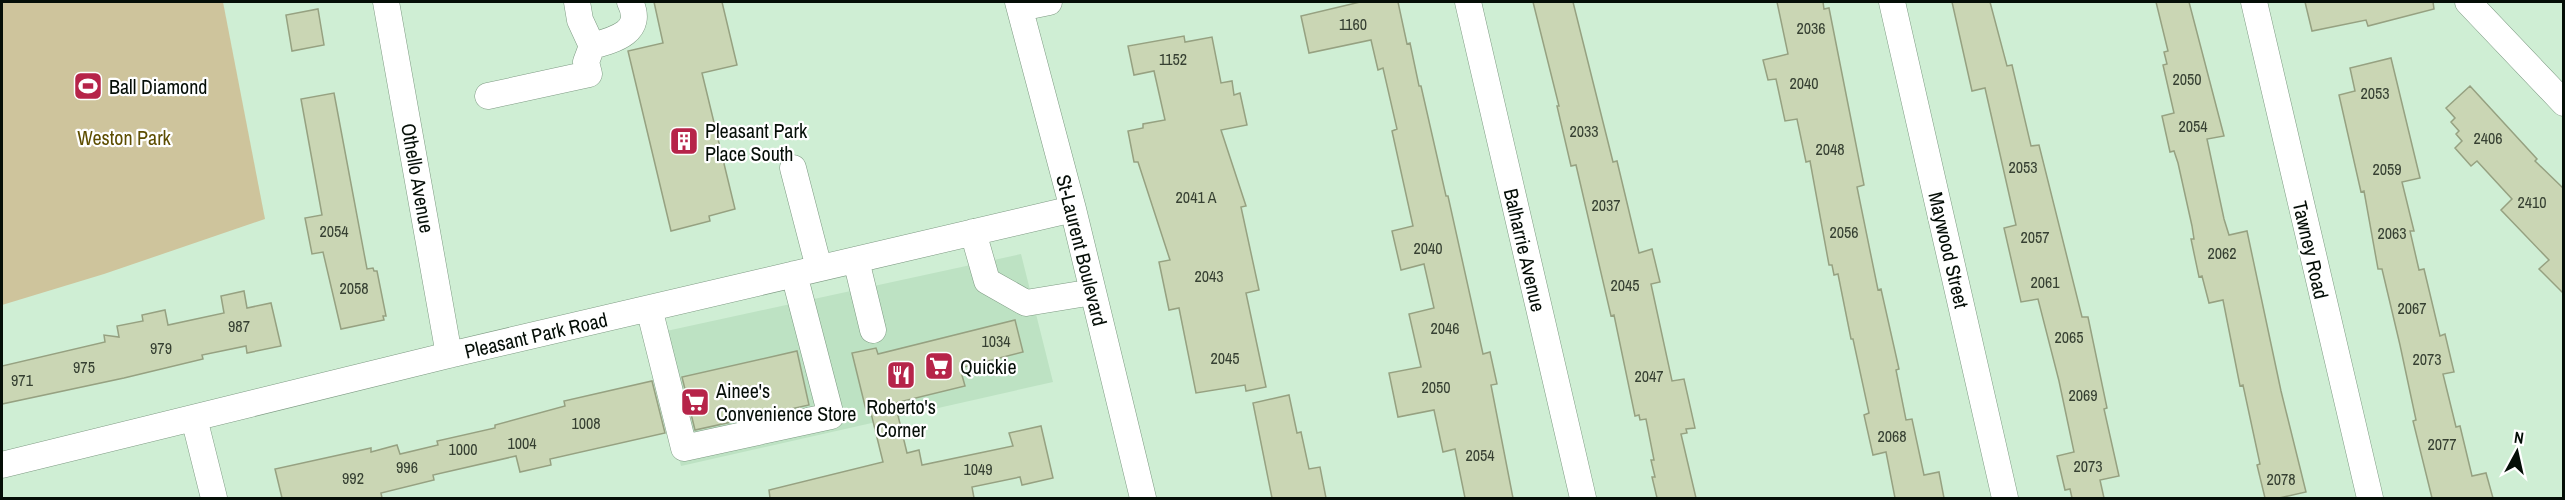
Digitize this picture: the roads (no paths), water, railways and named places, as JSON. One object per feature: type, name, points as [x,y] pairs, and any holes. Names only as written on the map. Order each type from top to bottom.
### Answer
[{"type":"street","name":"Othello Avenue","points":[[386,2],[449,355]]},
{"type":"street","points":[[488,96],[589,74],[586,62],[592,45],[579,20],[577,2]]},
{"type":"street","points":[[592,45],[612,41],[627,32],[634,15],[630,2]]},
{"type":"street","points":[[1019,5],[1049,2]]},
{"type":"street","name":"Balharrie Avenue","points":[[1468,2],[1582,498]]},
{"type":"street","name":"Maywood Street","points":[[1892,2],[2005,498]]},
{"type":"street","name":"Tawney Road","points":[[2254,2],[2370,498]]},
{"type":"street","points":[[2468,2],[2564,103]]},
{"type":"street","name":"St-Laurent Boulevard","points":[[1019,5],[1073,209],[1143,498]]},
{"type":"street","points":[[793,168],[819,268]]},
{"type":"street","name":"Pleasant Park Road","points":[[2,465],[449,355],[1073,209]]},
{"type":"street","points":[[973,232],[987,281],[1026,303],[1093,292]]},
{"type":"street","points":[[855,260],[873,330]]},
{"type":"street","points":[[649,308],[684,448],[831,416],[794,274]]},
{"type":"street","points":[[194,418],[214,498]]},
{"type":"place","name":"Ball Diamond","points":[[88,86]]},
{"type":"place","name":"Pleasant Park Place South","points":[[684,141]]},
{"type":"place","name":"Quickie","points":[[939,366]]},
{"type":"place","name":"Roberto's Corner","points":[[901,375]]},
{"type":"place","name":"Ainee's Convenience Store","points":[[695,402]]},
{"type":"park label","name":"Weston Park","points":[[124,137]]}]
